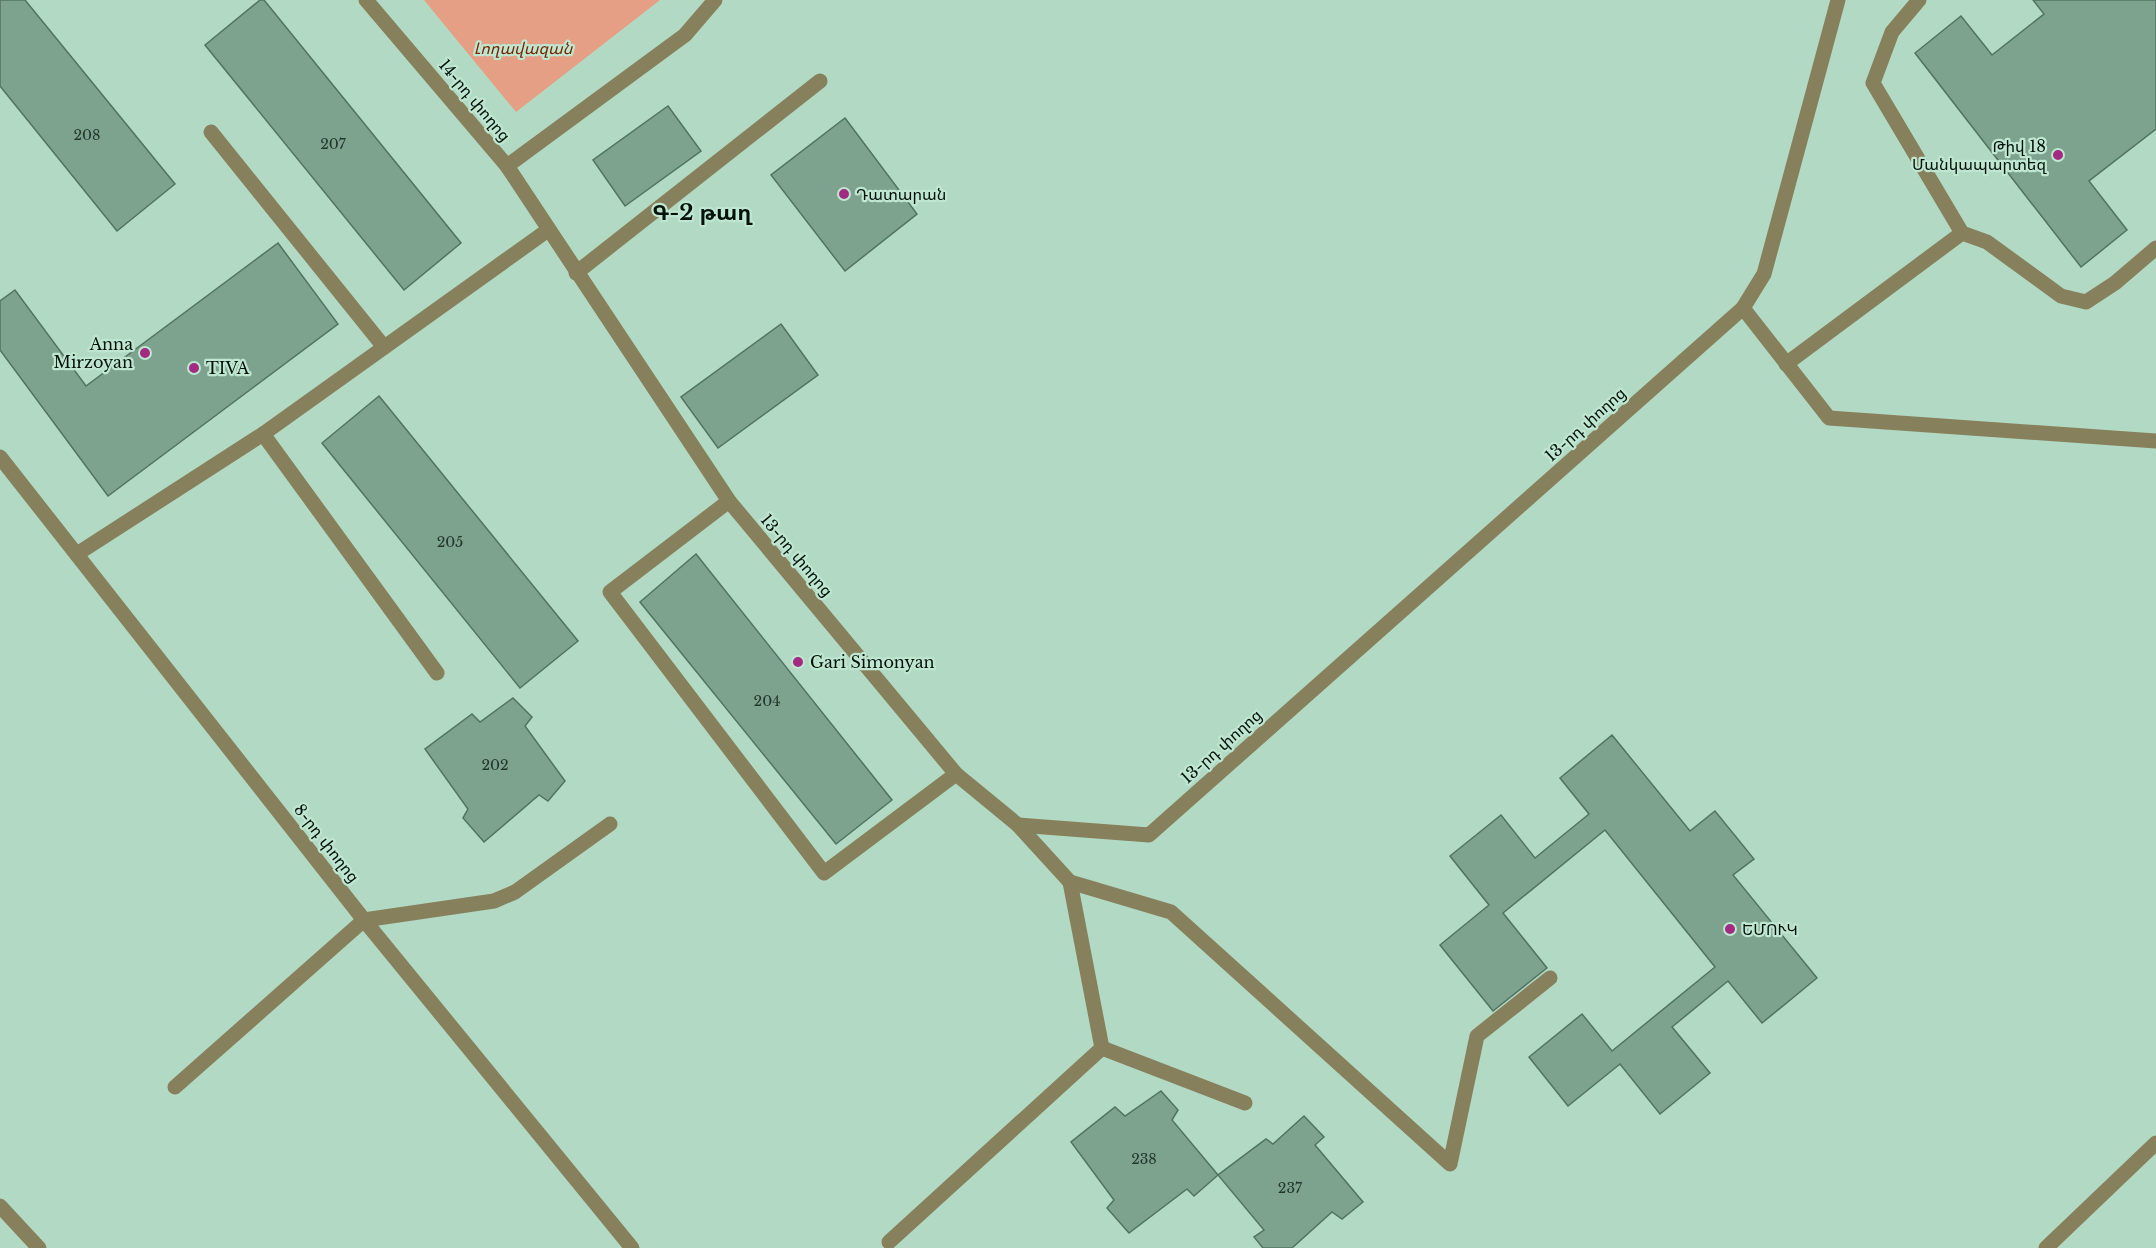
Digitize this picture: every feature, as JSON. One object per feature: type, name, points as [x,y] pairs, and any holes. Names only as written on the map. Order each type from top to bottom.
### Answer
[{"type":"street","name":"14-րդ փողոց","points":[[366,0],[507,166],[548,230]]},
{"type":"street","points":[[507,166],[685,35],[715,0]]},
{"type":"street","name":"13-րդ փողոց","points":[[548,230],[729,501],[956,774],[1018,825],[1149,835],[1743,308],[1764,274],[1838,0]]},
{"type":"street","points":[[1919,0],[1892,32],[1873,83],[1962,233],[1987,242],[2061,296],[2086,302],[2115,283],[2156,248]]},
{"type":"street","points":[[576,273],[820,81]]},
{"type":"street","points":[[211,132],[384,347]]},
{"type":"street","points":[[77,554],[263,434],[548,230]]},
{"type":"street","points":[[1786,364],[1962,233]]},
{"type":"street","points":[[1743,308],[1829,418],[2156,441]]},
{"type":"street","points":[[263,434],[437,672]]},
{"type":"street","name":"8-րդ փողոց","points":[[0,457],[364,920],[632,1248]]},
{"type":"street","points":[[729,501],[610,592],[824,873],[956,774]]},
{"type":"street","points":[[175,1087],[364,920],[494,901],[515,892],[610,824]]},
{"type":"street","points":[[1018,825],[1070,882],[1171,912],[1450,1164],[1477,1036],[1550,978]]},
{"type":"street","points":[[1070,882],[1102,1048]]},
{"type":"street","points":[[1102,1048],[1245,1103]]},
{"type":"street","points":[[888,1246],[1102,1048]]},
{"type":"street","points":[[2046,1248],[2156,1143]]},
{"type":"street","points":[[0,1206],[39,1248]]},
{"type":"green space","name":"Լողավազան","points":[[424,0],[660,0],[516,112]]},
{"type":"building","points":[[0,0],[25,0],[175,184],[117,231],[0,86]]},
{"type":"building","points":[[260,0],[264,0],[461,243],[404,290],[205,45]]},
{"type":"building","name":"Թիվ 18 Մանկապարտեզ","points":[[2033,0],[2156,0],[2156,129],[2089,181],[2127,230],[2081,267],[1915,53],[1961,16],[1992,55],[2044,14]]},
{"type":"building","points":[[668,106],[701,151],[625,206],[593,160]]},
{"type":"building","name":"Դատարան","points":[[845,118],[917,214],[845,271],[771,175]]},
{"type":"building","name":"TIVA","points":[[278,243],[338,324],[108,496],[0,350],[0,301],[15,290],[86,386]]},
{"type":"building","points":[[781,324],[818,375],[718,448],[681,397]]},
{"type":"building","points":[[379,396],[578,641],[520,688],[322,443]]},
{"type":"building","points":[[696,554],[892,800],[836,844],[640,602]]},
{"type":"building","points":[[513,698],[532,717],[525,726],[565,781],[548,801],[539,795],[484,842],[463,818],[468,809],[425,749],[472,714],[480,722]]},
{"type":"building","name":"ԵՄՈՒԿ","points":[[1612,735],[1690,831],[1715,811],[1754,859],[1733,875],[1817,978],[1762,1023],[1728,981],[1672,1027],[1710,1073],[1660,1114],[1620,1064],[1568,1106],[1529,1057],[1582,1014],[1612,1051],[1715,967],[1605,830],[1503,913],[1547,968],[1493,1011],[1440,945],[1489,905],[1450,856],[1501,815],[1535,858],[1589,814],[1560,778]]},
{"type":"building","points":[[1161,1091],[1178,1110],[1172,1120],[1218,1175],[1194,1196],[1187,1189],[1129,1233],[1107,1208],[1114,1200],[1071,1142],[1115,1107],[1125,1116]]},
{"type":"building","points":[[1304,1116],[1324,1137],[1315,1145],[1363,1202],[1342,1219],[1332,1212],[1292,1248],[1263,1248],[1254,1237],[1264,1230],[1218,1175],[1266,1139],[1273,1144]]},
{"type":"place","name":"Թիվ 18 Մանկապարտեզ","points":[[2058,155]]},
{"type":"place","name":"Դատարան","points":[[844,194]]},
{"type":"place","name":"Anna Mirzoyan","points":[[145,353]]},
{"type":"place","name":"TIVA","points":[[194,368]]},
{"type":"place","name":"Gari Simonyan","points":[[798,662]]},
{"type":"place","name":"ԵՄՈՒԿ","points":[[1730,929]]},
{"type":"district","name":"Գ-2 թաղ","points":[[702,212]]}]
